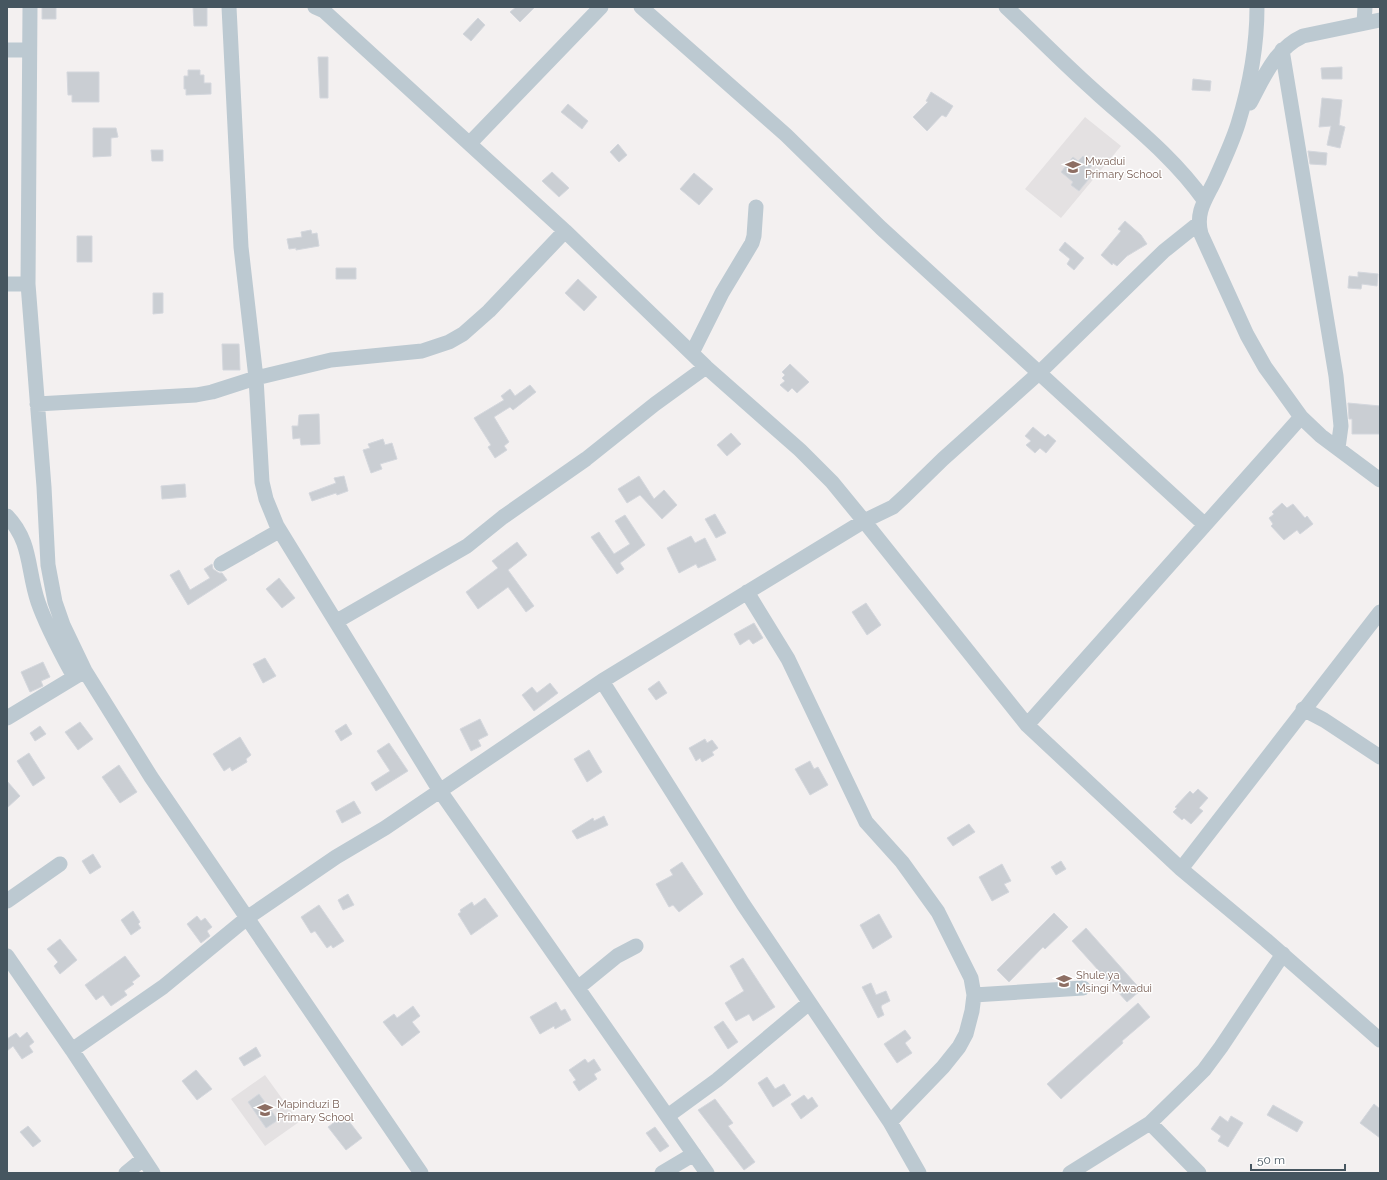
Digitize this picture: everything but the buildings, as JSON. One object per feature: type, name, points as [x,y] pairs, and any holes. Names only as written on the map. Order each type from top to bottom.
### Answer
[{"type":"street","points":[[30,7],[28,284],[49,572],[62,626],[80,674]]},
{"type":"street","points":[[229,7],[241,247],[256,378],[262,482],[266,499],[279,531],[337,622],[440,790],[579,986],[707,1173]]},
{"type":"street","points":[[315,7],[330,17],[470,143],[565,231],[706,367],[800,450],[832,482],[1028,725],[1181,869],[1283,954],[1380,1040]]},
{"type":"street","points":[[470,143],[601,7]]},
{"type":"street","points":[[641,7],[786,135],[881,228],[1040,372],[1204,524]]},
{"type":"street","points":[[1006,7],[1097,94],[1169,157],[1190,180],[1204,200]]},
{"type":"street","points":[[1238,125],[1253,66],[1257,34],[1257,7]]},
{"type":"street","points":[[1364,22],[1365,7]]},
{"type":"street","points":[[1380,20],[1364,22],[1303,36],[1282,50],[1274,60],[1238,125],[1214,181],[1204,200],[1199,223],[1201,234],[1247,334],[1265,367],[1301,417],[1321,436],[1380,480]]},
{"type":"street","points":[[7,50],[29,50]]},
{"type":"street","points":[[1282,50],[1336,376],[1341,426],[1338,448]]},
{"type":"street","points":[[692,353],[722,293],[752,243],[754,236],[756,207]]},
{"type":"street","points":[[72,1050],[163,987],[247,918],[336,857],[385,828],[602,681],[864,521],[893,507],[943,458],[1040,372],[1164,251],[1199,223]]},
{"type":"street","points":[[37,404],[196,395],[212,392],[256,378],[331,360],[422,351],[449,342],[463,334],[489,310],[565,231]]},
{"type":"street","points":[[7,284],[28,284]]},
{"type":"street","points":[[337,622],[467,546],[508,513],[586,459],[655,404],[706,367]]},
{"type":"street","points":[[1028,725],[1204,524],[1301,417]]},
{"type":"street","points":[[7,516],[22,534],[38,602],[53,637],[151,777],[421,1173]]},
{"type":"street","points":[[221,564],[279,531]]},
{"type":"street","points":[[746,592],[788,659],[866,822],[902,862],[938,912],[971,978],[974,995],[972,1011],[966,1034],[959,1047],[939,1072],[890,1122]]},
{"type":"street","points":[[1181,869],[1303,708],[1380,612]]},
{"type":"street","points":[[7,718],[80,674]]},
{"type":"street","points":[[602,681],[743,904],[890,1122],[918,1173]]},
{"type":"street","points":[[1303,708],[1324,720],[1380,758]]},
{"type":"street","points":[[7,901],[60,864]]},
{"type":"street","points":[[579,986],[617,956],[636,946]]},
{"type":"street","points":[[1070,1173],[1150,1123],[1204,1070],[1283,954]]},
{"type":"street","points":[[7,956],[72,1050],[153,1173]]},
{"type":"street","points":[[974,995],[1083,988]]},
{"type":"street","points":[[668,1116],[717,1080],[809,1003]]},
{"type":"street","points":[[1150,1123],[1199,1173]]},
{"type":"street","points":[[662,1173],[694,1154]]},
{"type":"street","points":[[126,1173],[144,1159]]},
{"type":"shaded area","name":"Mwadui Primary School","points":[[1085,117],[1121,146],[1061,218],[1025,189]]},
{"type":"shaded area","name":"Mapinduzi B Primary School","points":[[265,1075],[299,1122],[265,1146],[231,1099]]},
{"type":"place","name":"Mwadui Primary School","points":[[1073,167]]},
{"type":"place","name":"Shule ya Msingi Mwadui","points":[[1064,981]]},
{"type":"place","name":"Mapinduzi B Primary School","points":[[265,1110]]}]
